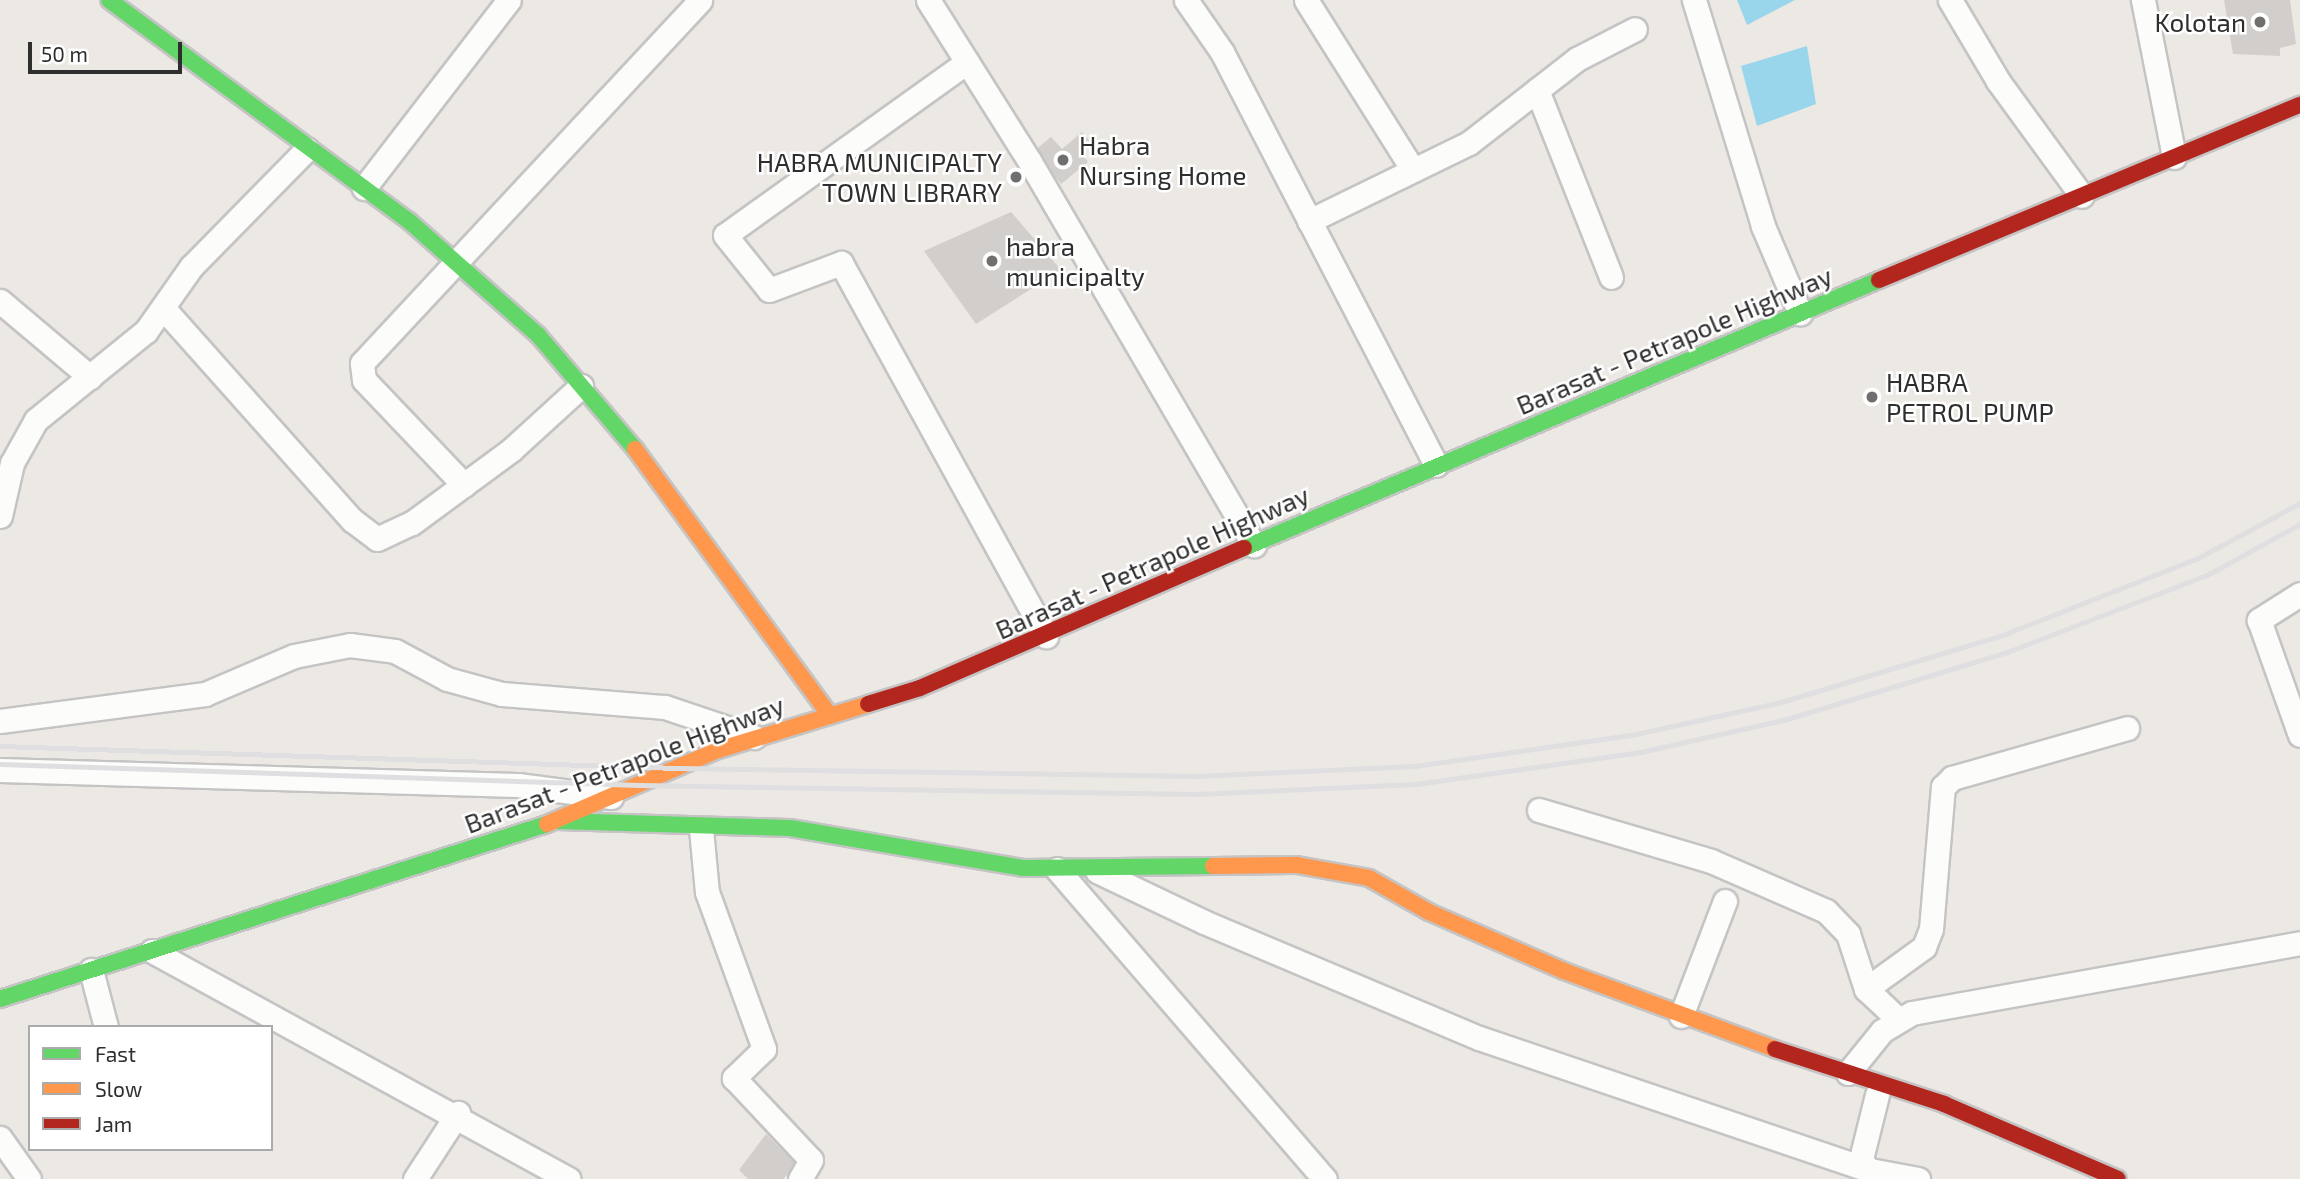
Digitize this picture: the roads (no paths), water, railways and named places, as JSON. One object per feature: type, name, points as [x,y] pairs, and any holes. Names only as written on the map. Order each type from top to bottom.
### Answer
[{"type":"main road","points":[[116,2],[459,262],[538,335],[639,454],[830,715]]},
{"type":"main road","name":"Barasat - Petrapole Highway","points":[[0,999],[557,821],[754,737],[907,693],[1046,636],[1436,465],[2300,105]]},
{"type":"main road","points":[[557,821],[701,829],[790,828],[1057,869],[1097,871],[1297,865],[1347,873],[1552,965],[1681,1016],[2007,1128],[2103,1176]]},
{"type":"street","points":[[364,188],[509,0]]},
{"type":"street","points":[[464,485],[360,371],[368,351],[459,262],[677,18],[700,0]]},
{"type":"street","points":[[928,0],[1254,545]]},
{"type":"street","points":[[1186,0],[1222,52],[1436,465]]},
{"type":"street","points":[[1306,0],[1413,170]]},
{"type":"street","points":[[1694,0],[1763,226],[1800,313]]},
{"type":"street","points":[[1950,0],[1998,81],[2082,196]]},
{"type":"street","points":[[2143,0],[2174,157]]},
{"type":"street","points":[[1310,220],[1469,143],[1588,52],[1635,29]]},
{"type":"street","points":[[967,62],[725,234],[769,290],[841,263],[1046,636]]},
{"type":"street","points":[[1537,90],[1612,277]]},
{"type":"street","points":[[0,516],[12,463],[36,420],[146,331],[191,267],[307,149]]},
{"type":"street","points":[[0,301],[90,377]]},
{"type":"street","points":[[164,309],[366,535],[377,539],[395,535],[464,485],[581,386]]},
{"type":"street","points":[[2300,594],[2259,620],[2300,735]]},
{"type":"street","points":[[0,721],[205,694],[294,656],[350,645],[395,651],[447,679],[502,694],[665,708],[754,737]]},
{"type":"street","points":[[1866,989],[1924,947],[1931,929],[1943,786],[1952,778],[2127,728]]},
{"type":"street","points":[[0,770],[518,785],[611,797]]},
{"type":"street","points":[[1539,810],[1712,861],[1826,911],[1848,934],[1866,989],[1898,1019]]},
{"type":"street","points":[[701,829],[707,892],[764,1049],[734,1078],[811,1160],[800,1179]]},
{"type":"street","points":[[1057,869],[1325,1179]]},
{"type":"street","points":[[1097,871],[1203,922],[1479,1038],[1870,1174],[1918,1179]]},
{"type":"street","points":[[1681,1016],[1725,901]]},
{"type":"street","points":[[1848,1073],[1898,1019],[2300,943]]},
{"type":"street","points":[[152,951],[458,1113],[569,1179]]},
{"type":"street","points":[[91,970],[105,1025]]},
{"type":"street","points":[[1870,1174],[1861,1159],[1877,1095]]},
{"type":"street","points":[[415,1179],[458,1113]]},
{"type":"street","points":[[0,1138],[29,1179]]},
{"type":"water","points":[[1737,0],[1795,0],[1747,25]]},
{"type":"water","points":[[1807,46],[1816,104],[1757,126],[1741,66]]},
{"type":"railway","points":[[0,746],[678,768],[1196,776],[1415,766],[1636,734],[1781,702],[2000,636],[2198,558],[2300,503]]},
{"type":"railway","points":[[0,764],[640,785],[1196,794],[1416,784],[1641,752],[1787,719],[2007,652],[2207,575],[2300,524]]},
{"type":"place","name":"Kolotan","points":[[2260,22]]},
{"type":"place","name":"Habra Nursing Home","points":[[1063,160]]},
{"type":"place","name":"HABRA MUNICIPALTY TOWN LIBRARY","points":[[1016,177]]},
{"type":"place","name":"habra municipalty","points":[[992,261]]},
{"type":"place","name":"HABRA PETROL PUMP","points":[[1872,397]]}]
